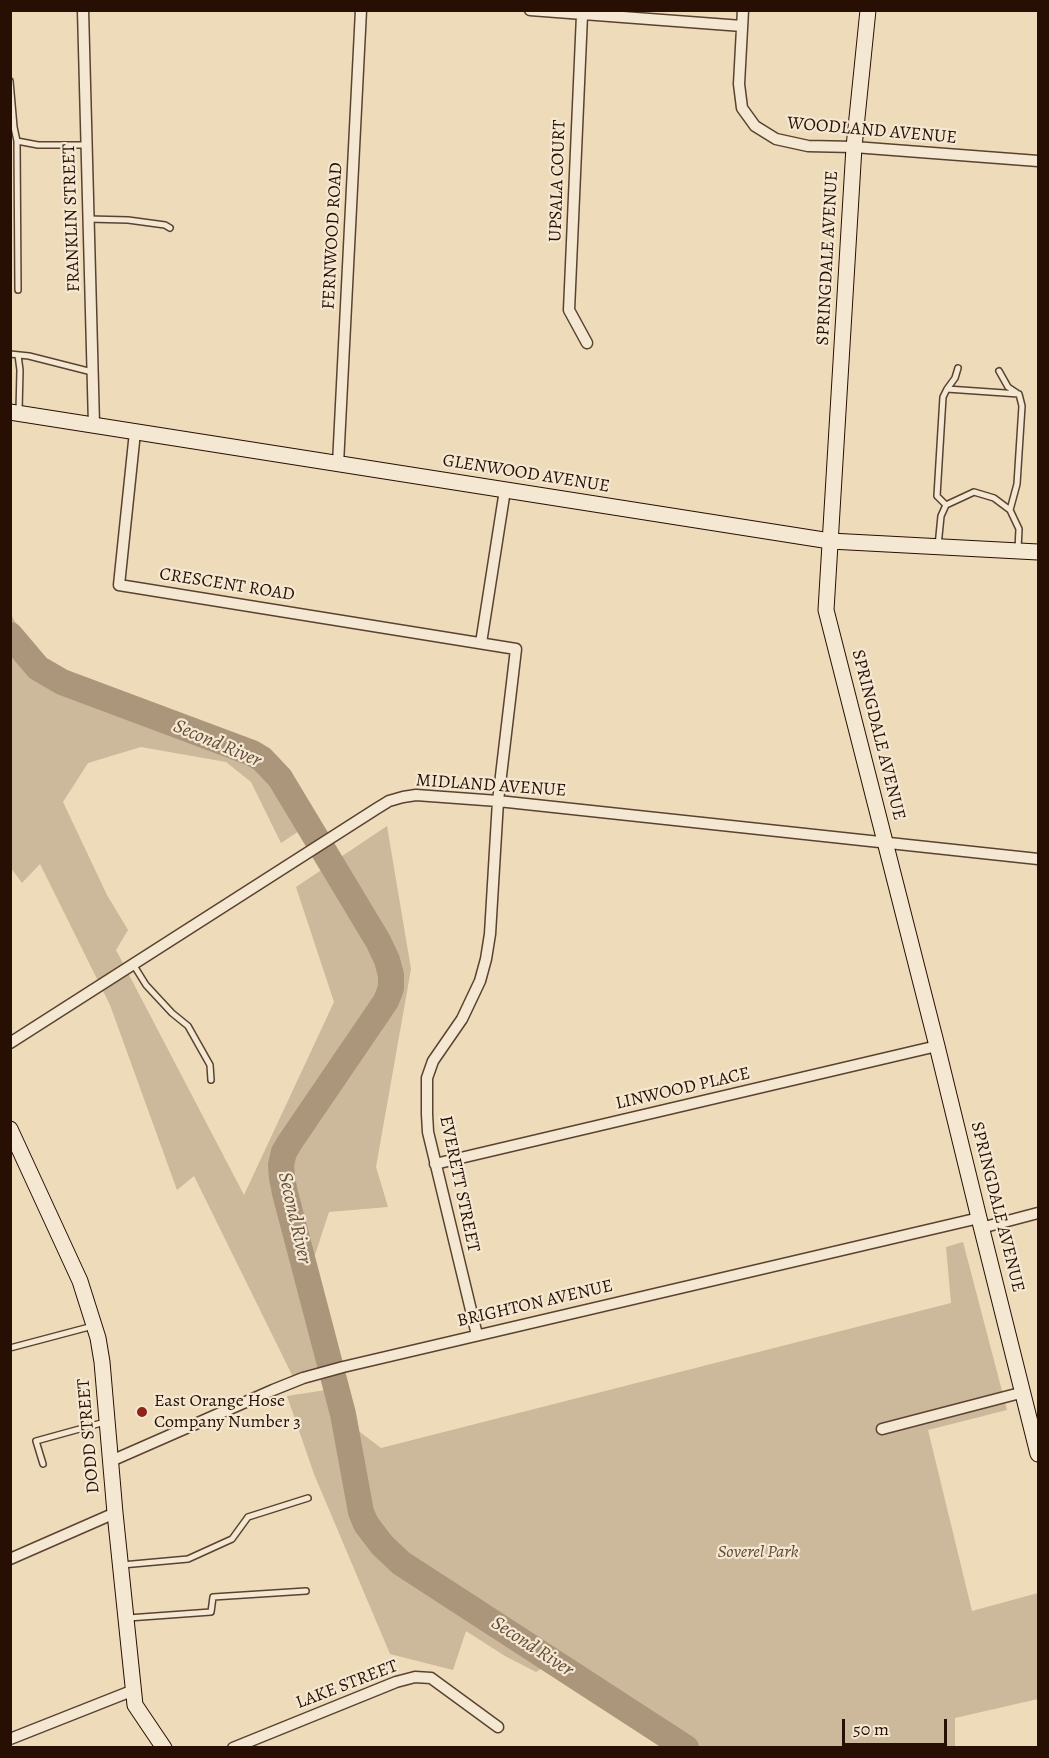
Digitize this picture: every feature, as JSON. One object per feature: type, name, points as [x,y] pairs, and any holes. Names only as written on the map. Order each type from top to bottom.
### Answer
[{"type":"street","name":"FRANKLIN STREET","points":[[82,10],[94,425]]},
{"type":"street","name":"FERNWOOD ROAD","points":[[338,464],[361,10]]},
{"type":"street","points":[[530,10],[742,26]]},
{"type":"street","name":"WOODLAND AVENUE","points":[[743,10],[739,84],[742,108],[755,126],[776,139],[808,146],[854,147],[1038,161]]},
{"type":"street","name":"SPRINGDALE AVENUE","points":[[868,10],[854,147],[826,610],[1038,1454]]},
{"type":"street","name":"UPSALA COURT","points":[[582,15],[569,310],[587,343]]},
{"type":"street","name":"GLENWOOD AVENUE","points":[[15,412],[830,541],[1038,552]]},
{"type":"street","name":"CRESCENT ROAD","points":[[135,432],[119,585],[481,643]]},
{"type":"street","points":[[481,643],[505,490]]},
{"type":"street","name":"EVERETT STREET","points":[[477,1335],[428,1132],[427,1078],[432,1061],[462,1019],[480,981],[490,934],[498,801],[516,648],[481,643]]},
{"type":"street","name":"MIDLAND AVENUE","points":[[10,1043],[382,805],[402,797],[416,795],[498,801],[1038,859]]},
{"type":"street","name":"LINWOOD PLACE","points":[[435,1164],[937,1046]]},
{"type":"street","name":"DODD STREET","points":[[10,1129],[80,1281],[94,1326],[102,1362],[135,1705],[164,1748]]},
{"type":"street","name":"BRIGHTON AVENUE","points":[[111,1461],[273,1390],[343,1366],[980,1223],[1038,1213]]},
{"type":"street","points":[[882,1429],[1024,1392]]},
{"type":"street","points":[[10,1560],[115,1513]]},
{"type":"street","name":"LAKE STREET","points":[[232,1748],[396,1682],[415,1677],[430,1678],[498,1727]]},
{"type":"street","points":[[10,1739],[134,1690]]},
{"type":"lane","points":[[10,81],[17,141],[18,290]]},
{"type":"lane","points":[[17,141],[38,145],[86,145]]},
{"type":"lane","points":[[88,219],[128,220],[165,225],[170,228]]},
{"type":"lane","points":[[10,354],[92,372]]},
{"type":"lane","points":[[15,412],[20,370],[18,355]]},
{"type":"lane","points":[[946,505],[937,496],[943,396],[955,378],[958,368]]},
{"type":"lane","points":[[999,371],[1008,387],[1019,394],[1022,406],[1017,484],[1010,510]]},
{"type":"lane","points":[[947,388],[1019,394]]},
{"type":"lane","points":[[938,547],[941,516],[946,505],[974,492],[994,498],[1010,510],[1019,529],[1018,551]]},
{"type":"lane","points":[[133,964],[146,986],[188,1026],[210,1065],[211,1080]]},
{"type":"lane","points":[[10,1348],[94,1326]]},
{"type":"lane","points":[[43,1464],[36,1441],[107,1422]]},
{"type":"lane","points":[[121,1565],[188,1559],[232,1539],[248,1517],[308,1498]]},
{"type":"lane","points":[[126,1619],[211,1612],[213,1597],[306,1591]]},
{"type":"green space","points":[[10,613],[37,659],[257,752],[305,827],[281,843],[251,782],[226,762],[141,747],[88,763],[63,802],[107,895],[128,930],[116,950],[244,1195],[334,1002],[296,887],[387,826],[411,969],[376,1167],[388,1207],[329,1212],[312,1264],[339,1364],[293,1377],[194,1176],[177,1190],[110,1005],[40,864],[22,883],[11,868]]},
{"type":"green space","name":"Soverel Park","points":[[963,1242],[1007,1410],[928,1430],[972,1611],[1038,1593],[1038,1699],[955,1718],[955,1747],[700,1747],[561,1657],[536,1672],[505,1656],[466,1631],[453,1670],[390,1654],[314,1474],[287,1396],[339,1388],[352,1426],[381,1448],[951,1303],[946,1247]]},
{"type":"waterway","name":"Second River","points":[[10,635],[38,668],[62,682],[252,753],[262,759],[280,778],[378,941],[387,960],[391,975],[391,988],[386,1001],[290,1142],[284,1152],[281,1165],[285,1193],[343,1414],[361,1512],[366,1524],[382,1545],[401,1563],[686,1748]]},
{"type":"place","name":"East Orange Hose Company Number 3","points":[[142,1412]]}]
